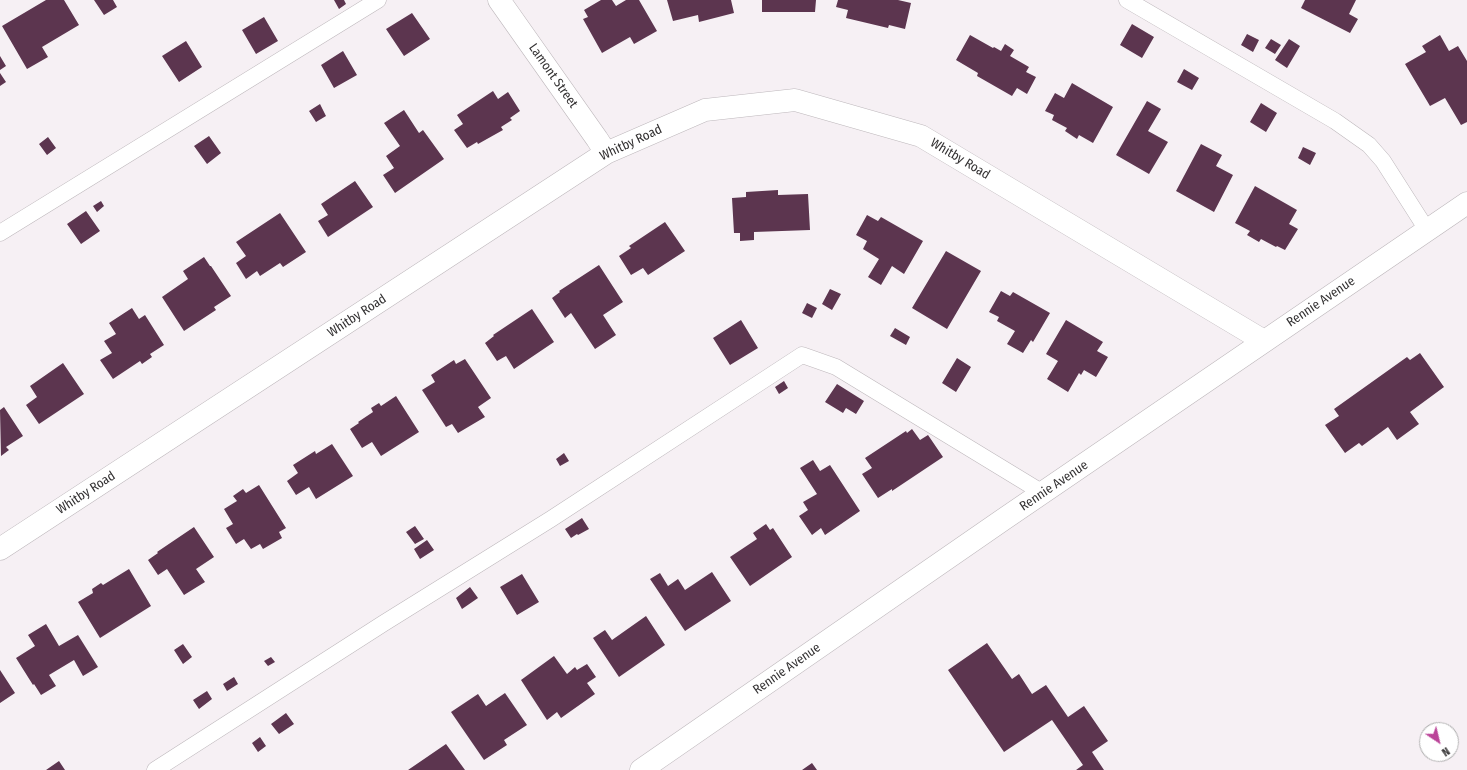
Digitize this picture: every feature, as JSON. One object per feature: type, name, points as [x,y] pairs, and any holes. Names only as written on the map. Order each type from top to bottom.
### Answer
[{"type":"street","name":"Lamont Street","points":[[499,0],[593,132],[606,153]]},
{"type":"street","name":"Whitby Road","points":[[0,549],[606,153],[705,110],[795,100],[921,136],[1264,341]]},
{"type":"street","name":"Rennie Avenue","points":[[642,770],[1264,341],[1467,203]]},
{"type":"lane","points":[[0,233],[378,0]]},
{"type":"lane","points":[[1127,0],[1335,121],[1369,145],[1383,161],[1427,230]]},
{"type":"lane","points":[[155,770],[391,618],[551,519],[802,354],[836,367],[1043,493]]},
{"type":"building","points":[[46,0],[64,0],[79,25],[42,47],[48,57],[27,69],[2,26]]},
{"type":"building","points":[[94,0],[113,0],[117,7],[104,15]]},
{"type":"building","points":[[334,0],[344,0],[346,4],[339,9]]},
{"type":"building","points":[[601,0],[612,0],[616,6],[626,0],[639,0],[657,31],[634,44],[630,37],[602,53],[583,19],[588,17],[584,10]]},
{"type":"building","points":[[667,0],[731,0],[734,13],[699,22],[698,15],[673,21]]},
{"type":"building","points":[[762,0],[816,0],[815,12],[762,12]]},
{"type":"building","points":[[838,0],[898,0],[911,3],[905,29],[889,25],[888,28],[846,18],[848,10],[836,7]]},
{"type":"building","points":[[1305,0],[1356,0],[1349,14],[1358,19],[1350,33],[1301,8]]},
{"type":"building","points":[[412,13],[430,39],[404,56],[386,29]]},
{"type":"building","points":[[264,17],[278,41],[256,54],[242,30]]},
{"type":"building","points":[[1132,24],[1154,37],[1142,58],[1120,45]]},
{"type":"building","points":[[1247,34],[1259,40],[1253,52],[1241,45]]},
{"type":"building","points":[[970,35],[1001,51],[1005,44],[1014,50],[1010,56],[1029,67],[1026,72],[1036,77],[1027,94],[1017,88],[1012,96],[977,76],[978,73],[956,60]]},
{"type":"building","points":[[1440,35],[1449,51],[1458,46],[1467,61],[1467,122],[1461,125],[1445,98],[1430,106],[1405,64],[1426,52],[1422,46]]},
{"type":"building","points":[[1271,39],[1281,45],[1275,54],[1265,48]]},
{"type":"building","points":[[1289,39],[1300,46],[1287,68],[1275,60]]},
{"type":"building","points":[[186,41],[202,67],[179,82],[162,56]]},
{"type":"building","points":[[343,51],[357,75],[334,88],[321,65]]},
{"type":"building","points":[[0,56],[6,66],[0,70]]},
{"type":"building","points":[[1184,69],[1199,78],[1192,90],[1177,82]]},
{"type":"building","points":[[0,73],[6,82],[0,86]]},
{"type":"building","points":[[1072,83],[1113,107],[1093,143],[1079,135],[1077,139],[1065,131],[1067,128],[1052,120],[1054,115],[1045,111],[1055,93],[1064,98]]},
{"type":"building","points":[[493,91],[498,99],[508,92],[520,111],[510,118],[512,120],[501,127],[503,130],[478,144],[477,142],[467,148],[454,130],[463,124],[457,115]]},
{"type":"building","points":[[1147,101],[1161,109],[1148,131],[1168,142],[1149,174],[1116,155]]},
{"type":"building","points":[[1261,103],[1277,113],[1266,132],[1250,122]]},
{"type":"building","points":[[320,104],[326,116],[316,122],[309,111]]},
{"type":"building","points":[[404,110],[419,133],[423,130],[444,159],[395,193],[383,175],[394,168],[386,156],[400,146],[384,123]]},
{"type":"building","points":[[209,136],[221,153],[207,164],[194,146]]},
{"type":"building","points":[[48,137],[56,148],[47,155],[39,144]]},
{"type":"building","points":[[1201,144],[1222,155],[1216,166],[1233,175],[1214,212],[1176,191]]},
{"type":"building","points":[[1303,147],[1316,153],[1310,165],[1298,158]]},
{"type":"building","points":[[355,181],[373,207],[328,237],[318,221],[328,215],[321,204]]},
{"type":"building","points":[[1255,186],[1297,210],[1289,224],[1298,229],[1285,250],[1261,239],[1259,242],[1247,235],[1250,231],[1235,223]]},
{"type":"building","points":[[778,190],[778,195],[808,194],[810,230],[754,232],[754,240],[740,241],[740,233],[734,233],[732,198],[746,197],[746,192]]},
{"type":"building","points":[[101,201],[104,206],[97,212],[93,206]]},
{"type":"building","points":[[86,211],[100,231],[81,244],[67,224]]},
{"type":"building","points":[[280,213],[306,252],[283,267],[280,263],[260,276],[257,271],[246,279],[236,263],[246,256],[236,242]]},
{"type":"building","points":[[867,215],[878,221],[881,217],[923,241],[904,274],[892,266],[881,285],[868,277],[879,259],[863,249],[867,241],[856,235]]},
{"type":"building","points":[[665,222],[685,251],[648,275],[643,268],[631,275],[619,256],[631,248],[629,246]]},
{"type":"building","points":[[946,251],[981,271],[947,329],[912,308]]},
{"type":"building","points":[[204,257],[231,296],[214,307],[216,310],[184,331],[162,297],[188,279],[183,271]]},
{"type":"building","points":[[599,265],[623,302],[603,315],[616,335],[595,349],[571,313],[565,318],[552,298],[560,292],[559,291]]},
{"type":"building","points":[[830,289],[841,294],[832,310],[822,304]]},
{"type":"building","points":[[1001,291],[1010,296],[1013,292],[1050,313],[1033,342],[1031,340],[1023,353],[1007,344],[1015,331],[997,321],[999,317],[989,312]]},
{"type":"building","points":[[807,303],[817,308],[812,318],[802,313]]},
{"type":"building","points":[[132,308],[139,319],[145,315],[164,345],[150,354],[152,357],[142,364],[140,361],[113,379],[100,360],[112,353],[104,341],[116,334],[109,323]]},
{"type":"building","points":[[532,309],[554,342],[514,369],[506,356],[497,361],[485,343],[494,336],[493,335]]},
{"type":"building","points":[[741,320],[758,348],[730,365],[713,338]]},
{"type":"building","points":[[1066,320],[1103,342],[1097,351],[1108,357],[1096,377],[1084,370],[1081,375],[1079,373],[1068,392],[1047,379],[1058,361],[1046,354]]},
{"type":"building","points":[[895,328],[910,337],[906,345],[890,336]]},
{"type":"building","points":[[1420,353],[1444,387],[1410,412],[1419,424],[1397,440],[1388,427],[1362,446],[1359,443],[1345,453],[1325,425],[1339,416],[1334,409],[1407,357],[1410,360]]},
{"type":"building","points":[[957,358],[971,367],[956,392],[942,383]]},
{"type":"building","points":[[465,359],[491,398],[478,407],[485,417],[458,433],[452,424],[446,427],[422,390],[435,382],[431,375],[454,360],[456,364]]},
{"type":"building","points":[[63,363],[84,394],[39,424],[26,405],[37,397],[30,386]]},
{"type":"building","points":[[784,381],[788,388],[779,394],[775,387]]},
{"type":"building","points":[[837,384],[864,401],[856,414],[846,408],[843,413],[825,402]]},
{"type":"building","points":[[396,396],[419,432],[381,456],[372,442],[362,448],[350,429],[373,412],[371,408],[379,403],[381,406]]},
{"type":"building","points":[[4,407],[23,436],[6,447],[9,450],[1,456],[0,410]]},
{"type":"building","points":[[912,429],[920,440],[928,435],[943,457],[892,491],[892,489],[878,498],[862,474],[872,468],[865,458],[906,431],[907,433]]},
{"type":"building","points":[[332,444],[353,476],[316,499],[309,487],[296,495],[287,481],[298,473],[293,465],[315,451],[316,454]]},
{"type":"building","points":[[564,453],[569,461],[560,466],[556,459]]},
{"type":"building","points":[[813,460],[820,471],[830,465],[860,511],[825,535],[821,528],[812,535],[799,516],[808,510],[803,502],[817,494],[800,468]]},
{"type":"building","points":[[259,485],[286,528],[279,532],[282,538],[263,549],[260,544],[251,549],[244,539],[236,544],[226,528],[233,524],[224,509],[237,501],[233,496],[243,489],[246,493]]},
{"type":"building","points":[[582,518],[589,529],[571,538],[565,529]]},
{"type":"building","points":[[766,524],[770,530],[773,528],[792,557],[750,586],[730,557],[757,539],[753,533]]},
{"type":"building","points":[[415,526],[424,539],[415,544],[406,532]]},
{"type":"building","points":[[194,527],[214,557],[196,569],[205,582],[184,595],[167,569],[158,575],[148,560],[158,553],[157,552]]},
{"type":"building","points":[[427,540],[434,550],[420,559],[414,549]]},
{"type":"building","points":[[129,569],[151,606],[100,638],[78,602],[93,593],[92,589],[101,583],[103,585]]},
{"type":"building","points":[[712,572],[731,601],[685,631],[650,579],[660,573],[668,586],[678,579],[685,590]]},
{"type":"building","points":[[522,574],[539,602],[517,615],[500,587]]},
{"type":"building","points":[[470,587],[478,598],[462,609],[456,598]]},
{"type":"building","points":[[646,616],[665,645],[619,677],[593,638],[605,630],[612,640]]},
{"type":"building","points":[[46,624],[59,646],[78,635],[98,667],[83,676],[74,660],[49,675],[56,686],[41,695],[16,658],[35,646],[28,635]]},
{"type":"building","points":[[987,643],[1012,679],[1019,674],[1032,694],[1046,685],[1068,717],[1084,706],[1108,741],[1092,752],[1104,770],[1076,770],[1083,765],[1052,720],[1004,752],[948,670]]},
{"type":"building","points":[[183,644],[192,657],[183,664],[174,650]]},
{"type":"building","points":[[554,656],[567,674],[575,667],[577,670],[587,664],[596,677],[587,683],[595,694],[561,718],[557,712],[547,720],[521,680]]},
{"type":"building","points":[[271,657],[275,662],[268,666],[264,661]]},
{"type":"building","points":[[0,670],[15,693],[0,703]]},
{"type":"building","points":[[234,677],[238,684],[227,691],[223,684]]},
{"type":"building","points":[[207,691],[212,699],[199,709],[193,700]]},
{"type":"building","points":[[505,693],[527,725],[504,740],[507,745],[484,760],[451,712],[478,694],[486,706]]},
{"type":"building","points":[[286,713],[294,724],[279,734],[271,724]]},
{"type":"building","points":[[260,737],[266,746],[258,752],[252,743]]},
{"type":"building","points":[[446,744],[465,770],[408,770]]},
{"type":"building","points":[[59,761],[65,770],[46,770]]},
{"type":"building","points":[[812,763],[817,770],[802,770]]}]
